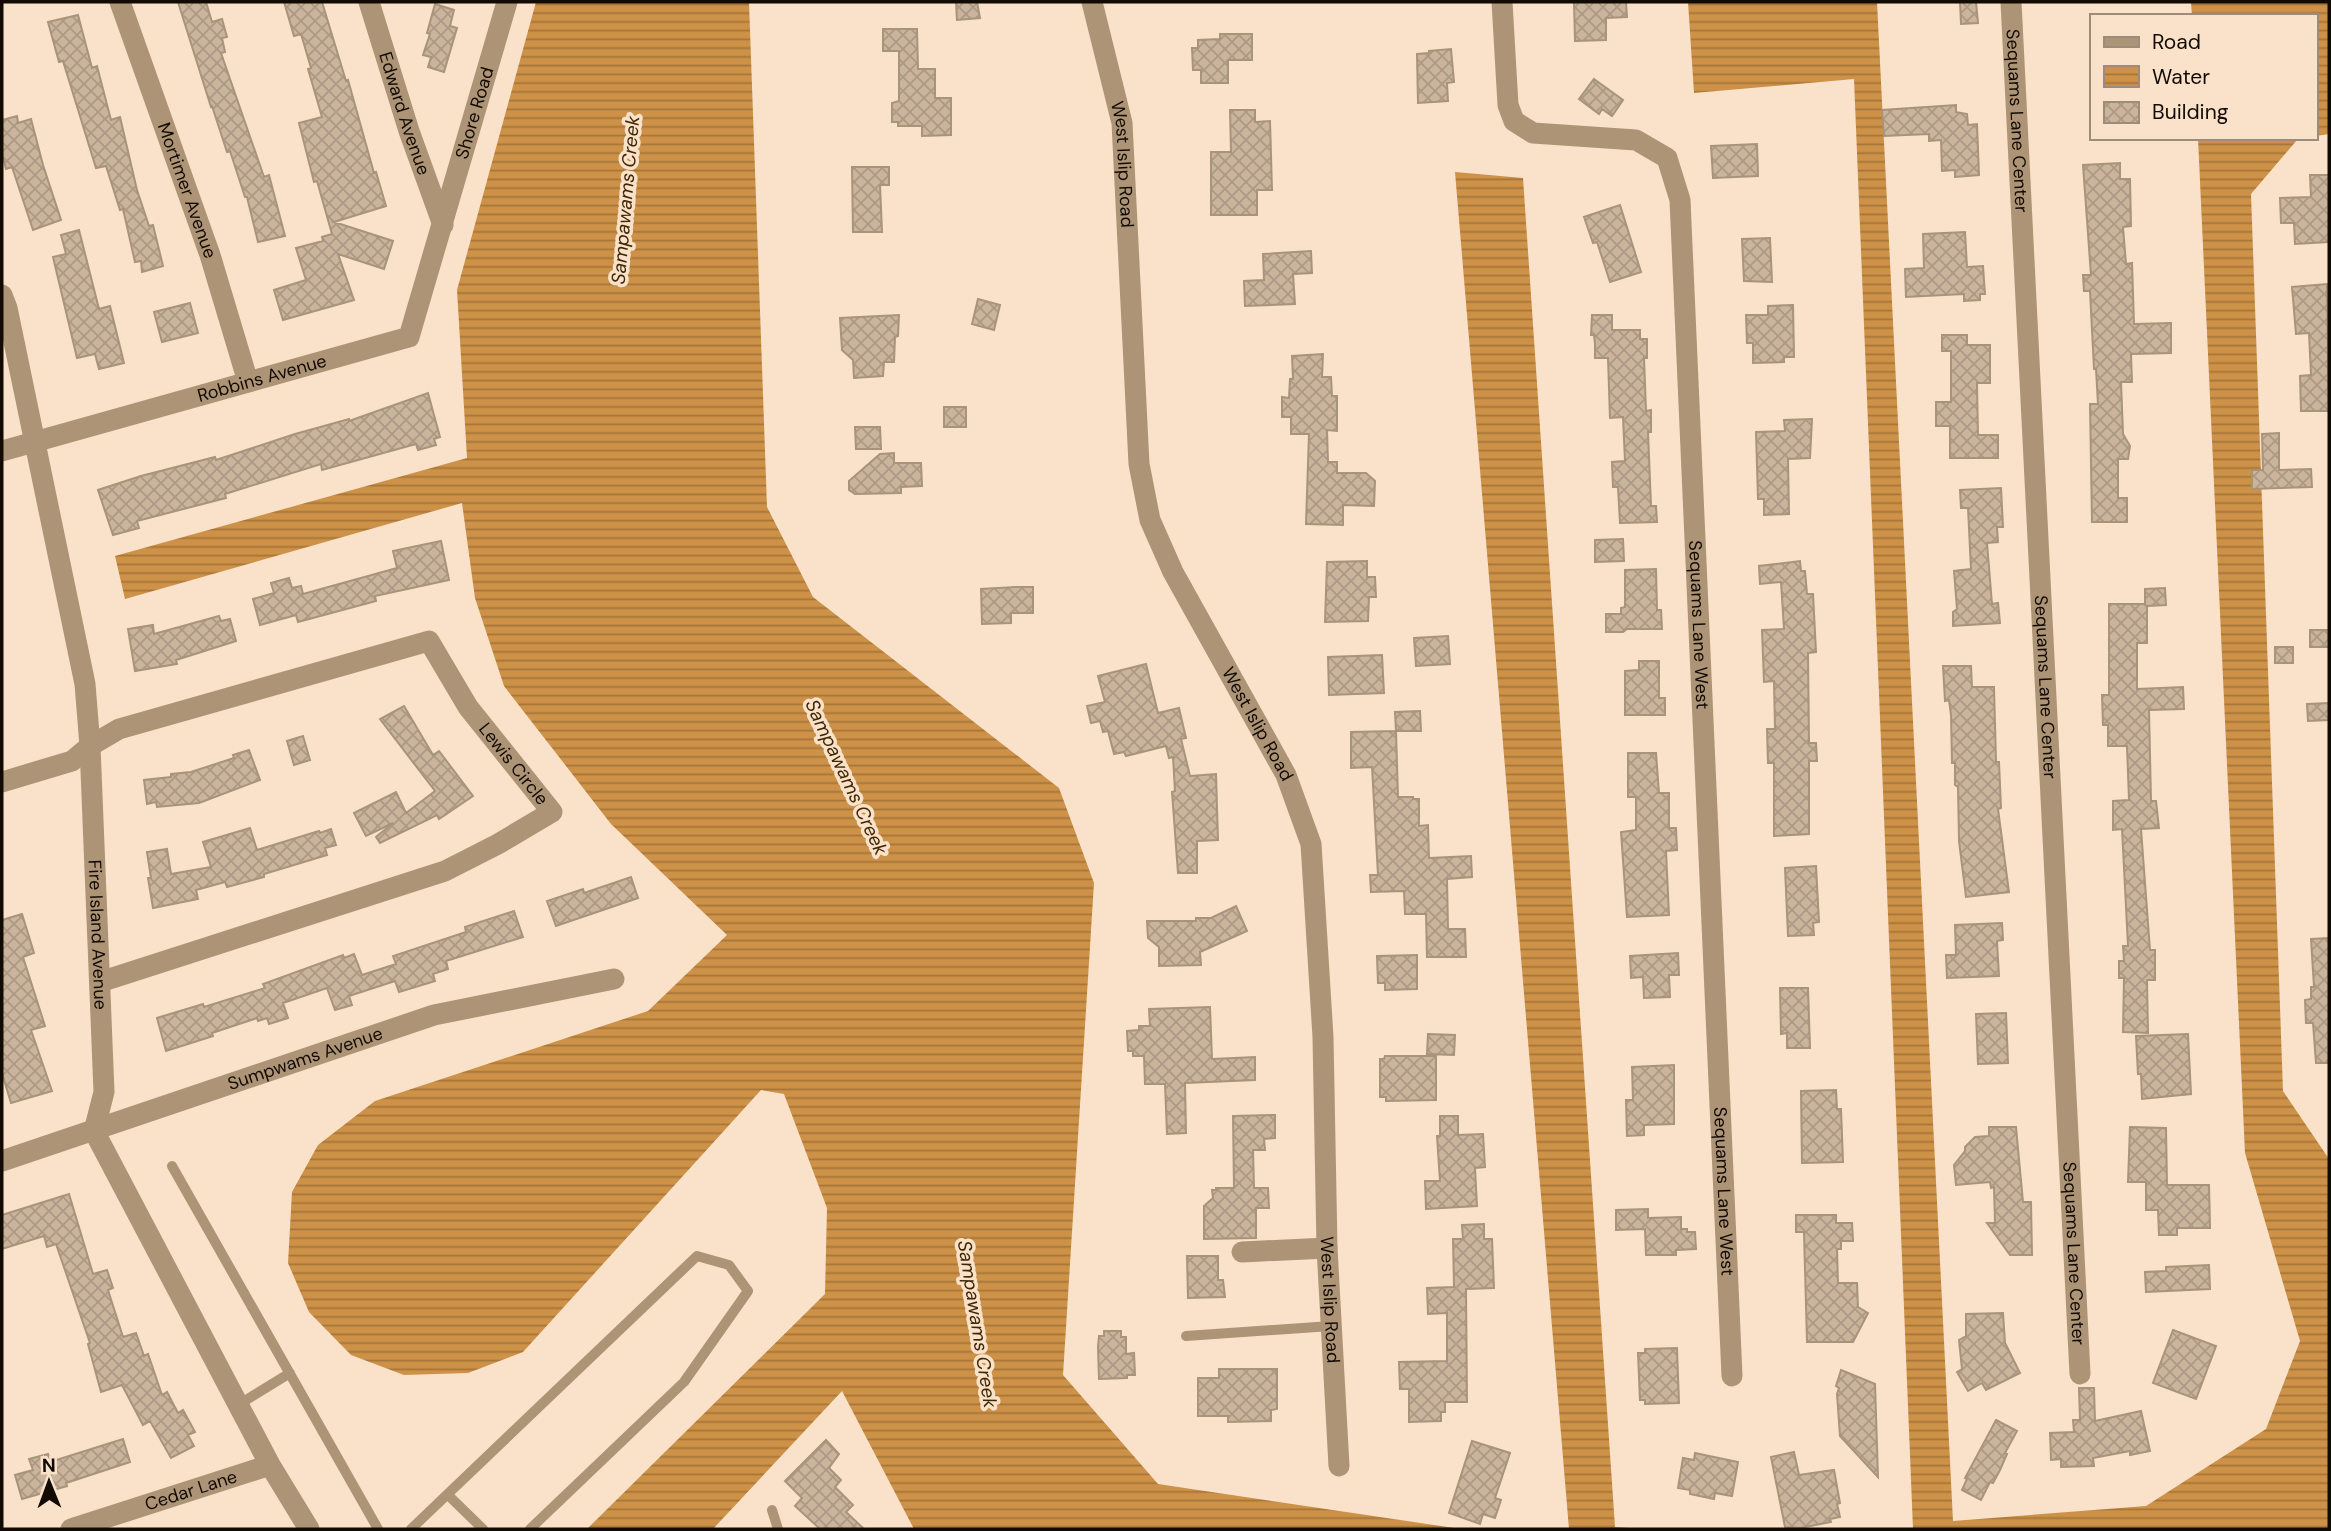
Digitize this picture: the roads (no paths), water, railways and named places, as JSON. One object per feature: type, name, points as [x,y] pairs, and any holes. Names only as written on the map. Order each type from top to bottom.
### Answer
[{"type":"street","name":"Mortimer Avenue","points":[[120,2],[210,255],[248,382]]},
{"type":"street","name":"Edward Avenue","points":[[369,2],[409,131],[443,225]]},
{"type":"street","name":"Shore Road","points":[[443,225],[507,2]]},
{"type":"street","name":"West Islip Road","points":[[1092,2],[1122,123],[1139,464],[1150,520],[1173,572],[1286,775],[1311,844],[1323,1037],[1327,1248],[1339,1466]]},
{"type":"street","name":"Sequams Lane West","points":[[1502,2],[1508,105],[1514,121],[1533,133],[1636,139],[1667,158],[1680,200],[1732,1376]]},
{"type":"street","name":"Sequams Lane Center","points":[[2011,2],[2080,1374]]},
{"type":"street","name":"Robbins Avenue","points":[[2,451],[409,337],[443,225]]},
{"type":"street","name":"Fire Island Avenue","points":[[2,295],[7,307],[85,684],[90,746],[104,1092],[94,1131]]},
{"type":"street","name":"Lewis Circle","points":[[90,746],[119,729],[429,641],[468,707],[552,812],[445,871],[100,982]]},
{"type":"street","points":[[2,782],[72,761],[90,746]]},
{"type":"street","name":"Sumpwams Avenue","points":[[2,1161],[434,1015],[614,979]]},
{"type":"street","points":[[94,1131],[270,1465],[309,1529]]},
{"type":"street","points":[[1242,1252],[1327,1248]]},
{"type":"street","name":"Cedar Lane","points":[[71,1529],[270,1465]]},
{"type":"lane","points":[[172,1166],[378,1529]]},
{"type":"lane","points":[[411,1529],[697,1256],[729,1265],[748,1291],[684,1382],[530,1529]]},
{"type":"lane","points":[[1186,1336],[1331,1326]]},
{"type":"lane","points":[[238,1405],[290,1373]]},
{"type":"lane","points":[[447,1495],[483,1529]]},
{"type":"lane","points":[[772,1510],[779,1529]]},
{"type":"water","name":"Sampawams Creek","points":[[536,2],[749,2],[767,507],[813,597],[1059,788],[1094,883],[1063,1375],[1158,1484],[1461,1529],[914,1529],[842,1391],[713,1529],[587,1529],[825,1294],[827,1208],[784,1094],[761,1090],[523,1352],[468,1373],[404,1375],[351,1355],[309,1312],[288,1263],[292,1192],[318,1145],[375,1101],[648,1011],[727,935],[611,824],[504,686],[475,598],[462,503],[125,599],[115,556],[467,458],[457,290]]},
{"type":"water","points":[[1688,2],[1877,2],[1953,1521],[2146,1506],[2266,1429],[2300,1341],[2245,1153],[2198,140],[2297,140],[2251,194],[2283,1091],[2329,1159],[2329,1529],[1913,1529],[1854,79],[1694,93]]},
{"type":"water","points":[[2191,2],[2329,2],[2329,134],[2317,136],[2317,14],[2192,14]]},
{"type":"water","points":[[1455,172],[1523,178],[1615,1527],[1644,1529],[1569,1529]]}]
